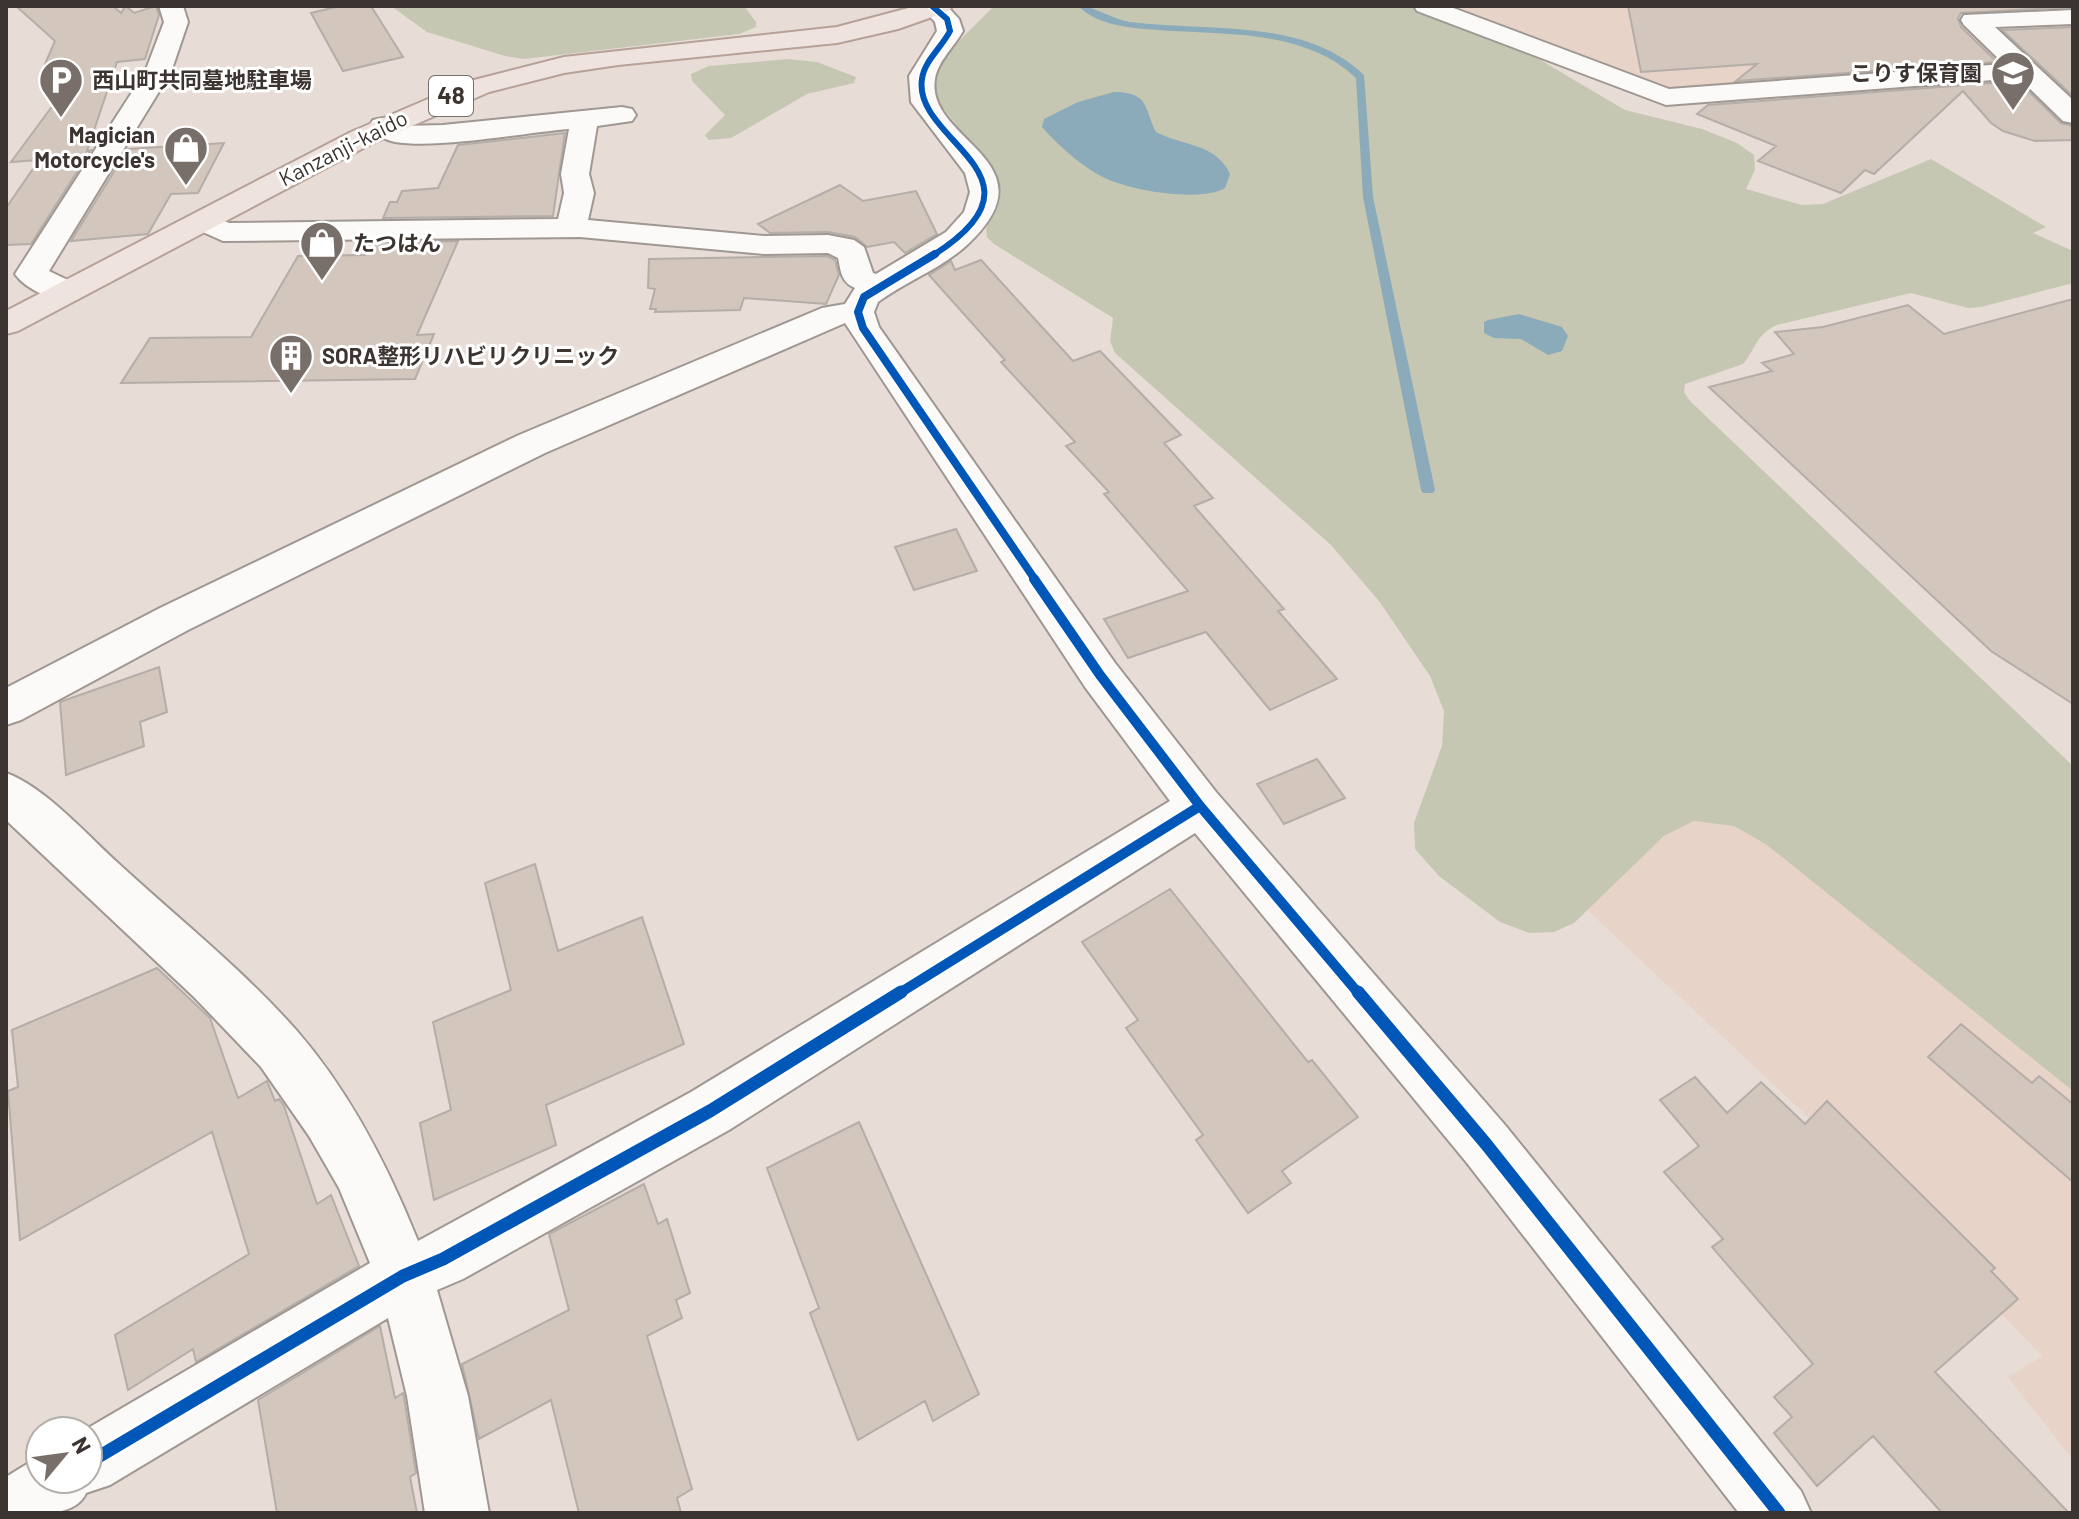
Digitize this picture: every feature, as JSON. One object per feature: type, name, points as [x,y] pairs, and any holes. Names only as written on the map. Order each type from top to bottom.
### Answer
[{"type":"main road","name":"Kanzanji-kaido","points":[[6,324],[383,126],[447,97],[547,68],[649,53],[837,34],[897,21],[936,7]]},
{"type":"street","points":[[67,292],[18,277],[158,72],[176,22],[172,6]]},
{"type":"street","points":[[1426,6],[1666,97],[2026,70]]},
{"type":"street","points":[[6,708],[174,619],[532,444],[867,299],[958,238],[976,216],[984,194],[980,172],[926,105],[921,88],[923,71],[950,31],[947,19],[936,7]]},
{"type":"street","points":[[1945,8],[1973,20],[2073,115]]},
{"type":"street","points":[[1973,20],[2073,17]]},
{"type":"street","points":[[383,126],[398,134],[443,133],[622,115]]},
{"type":"street","points":[[571,228],[579,193],[575,174],[584,119]]},
{"type":"street","points":[[203,221],[223,232],[571,228],[765,245],[828,244],[843,247],[853,254],[867,299],[863,328],[1100,675],[1200,806],[1486,1144],[1779,1513]]},
{"type":"street","points":[[6,792],[249,1015],[295,1069],[344,1143],[375,1203],[403,1276],[434,1379],[457,1513]]},
{"type":"street","points":[[104,1454],[403,1276],[443,1259],[710,1111],[1200,806]]},
{"type":"street","points":[[6,1513],[35,1495]]},
{"type":"shaded area","points":[[1442,6],[1930,6],[1967,25],[2008,65],[1666,90]]},
{"type":"shaded area","points":[[1694,821],[1734,826],[1767,845],[2073,1091],[2073,1460],[2008,1377],[2042,1356],[1836,1143],[1587,910],[1664,836]]},
{"type":"green space","points":[[391,6],[744,6],[756,22],[756,27],[739,34],[524,59],[427,32]]},
{"type":"green space","points":[[994,6],[1408,6],[1537,58],[1625,110],[1702,129],[1737,143],[1754,155],[1755,170],[1746,189],[1802,205],[1823,204],[1931,159],[2046,227],[2033,233],[2073,251],[2073,283],[1981,307],[1968,308],[1911,293],[1777,325],[1760,337],[1743,364],[1685,384],[1684,392],[2073,766],[2073,1091],[1767,845],[1734,826],[1694,821],[1664,836],[1574,923],[1554,932],[1529,933],[1500,922],[1439,876],[1415,849],[1414,823],[1442,746],[1444,711],[1430,676],[1379,601],[1331,545],[1115,353],[1110,341],[1113,318],[987,237],[986,229],[997,194],[993,170],[939,103],[933,87],[935,72],[956,44]]},
{"type":"green space","points":[[788,59],[817,62],[856,77],[854,83],[807,94],[731,138],[709,140],[705,135],[725,115],[692,81],[691,74],[709,66]]},
{"type":"water","points":[[1114,92],[1140,99],[1156,132],[1216,156],[1230,174],[1225,188],[1198,194],[1162,193],[1111,180],[1076,159],[1042,127],[1044,119],[1078,102]]},
{"type":"water","points":[[1519,314],[1562,327],[1568,336],[1562,351],[1548,355],[1521,339],[1494,338],[1484,333],[1484,322]]},
{"type":"building","points":[[16,6],[113,6],[121,13],[126,6],[134,13],[156,6],[159,15],[145,59],[117,62],[87,151],[91,150],[31,244],[6,245],[6,208],[39,160],[11,162],[76,74],[45,77],[51,63],[45,64],[55,41]]},
{"type":"building","points":[[340,6],[371,6],[403,57],[343,71],[311,13]]},
{"type":"building","points":[[1628,6],[2073,7],[1961,13],[1958,18],[1961,27],[1997,62],[1736,81],[1757,64],[1641,72]]},
{"type":"building","points":[[2073,27],[2073,96],[2002,30]]},
{"type":"building","points":[[2018,81],[2061,123],[2073,126],[2073,140],[2035,141],[2003,131],[1991,123],[1963,91],[1874,174],[1865,170],[1841,193],[1758,161],[1776,146],[1697,114],[1708,105]]},
{"type":"building","points":[[565,133],[553,216],[383,218],[390,202],[397,202],[402,191],[438,188],[458,145]]},
{"type":"building","points":[[224,143],[198,193],[171,194],[148,234],[71,241],[128,149]]},
{"type":"building","points":[[840,185],[863,201],[916,191],[937,234],[905,253],[894,242],[867,247],[855,237],[828,232],[770,233],[758,224]]},
{"type":"building","points":[[458,241],[417,335],[434,334],[415,379],[121,383],[150,338],[251,337],[298,256],[365,255],[371,242]]},
{"type":"building","points":[[827,256],[835,260],[839,275],[826,304],[744,298],[740,310],[655,312],[656,309],[650,309],[655,289],[648,288],[649,259]]},
{"type":"building","points":[[981,260],[1073,361],[1100,351],[1181,435],[1164,443],[1213,498],[1194,506],[1284,609],[1278,611],[1337,679],[1270,710],[1206,632],[1128,658],[1104,619],[1188,591],[1104,494],[1109,492],[1066,446],[1075,442],[1001,362],[1005,360],[929,275],[951,261],[955,270]]},
{"type":"building","points":[[2073,299],[2073,704],[1991,651],[1709,387],[1772,371],[1762,363],[1794,354],[1775,332],[1823,327],[1908,305],[1944,334]]},
{"type":"building","points":[[956,529],[977,571],[914,590],[895,547]]},
{"type":"building","points":[[159,667],[167,712],[140,722],[144,746],[66,775],[60,702]]},
{"type":"building","points":[[1317,759],[1345,798],[1284,824],[1257,784]]},
{"type":"building","points":[[535,864],[558,951],[642,917],[684,1044],[546,1105],[556,1145],[434,1200],[420,1123],[451,1110],[433,1022],[511,990],[485,883]]},
{"type":"building","points":[[1170,889],[1308,1062],[1312,1060],[1358,1117],[1282,1171],[1291,1183],[1248,1213],[1196,1140],[1203,1135],[1126,1028],[1138,1020],[1082,942]]},
{"type":"building","points":[[157,968],[210,1018],[238,1098],[267,1081],[275,1101],[279,1099],[284,1106],[317,1204],[331,1195],[359,1266],[196,1362],[193,1349],[128,1390],[115,1335],[249,1254],[212,1132],[20,1240],[8,1091],[18,1087],[12,1030]]},
{"type":"building","points":[[1961,1024],[2032,1083],[2039,1076],[2073,1104],[2073,1182],[1928,1057]]},
{"type":"building","points":[[1695,1077],[1727,1113],[1761,1082],[1805,1124],[1827,1101],[1995,1268],[1991,1271],[2018,1299],[1935,1372],[2069,1513],[1942,1513],[1873,1436],[1817,1486],[1774,1433],[1792,1417],[1774,1397],[1813,1364],[1712,1247],[1723,1239],[1664,1172],[1699,1146],[1660,1100]]},
{"type":"building","points":[[859,1122],[979,1394],[933,1421],[925,1401],[858,1440],[810,1313],[819,1308],[767,1168]]},
{"type":"building","points":[[644,1184],[658,1224],[667,1219],[690,1293],[676,1300],[682,1318],[647,1336],[692,1489],[677,1498],[681,1513],[579,1513],[551,1400],[479,1439],[462,1364],[569,1310],[549,1234]]},
{"type":"building","points":[[380,1326],[395,1398],[403,1393],[404,1397],[416,1473],[410,1477],[417,1513],[277,1513],[258,1400]]},
{"type":"waterway","points":[[1082,6],[1099,17],[1127,24],[1296,41],[1322,49],[1344,61],[1361,77],[1368,197],[1428,490]]},
{"type":"cycle path","points":[[932,6],[947,19],[950,31],[922,76],[925,102],[936,120],[968,154],[980,173],[984,192],[978,214],[957,238],[864,297],[858,312],[863,328],[1100,675],[1200,806],[1486,1144],[1779,1513]]},
{"type":"cycle path","points":[[104,1454],[403,1276],[443,1259],[710,1111],[1200,806]]},
{"type":"place","name":"こりす保育園","points":[[2013,112]]},
{"type":"place","name":"西山町共同墓地駐車場","points":[[61,119]]},
{"type":"place","name":"Magician Motorcycle's","points":[[186,187]]},
{"type":"place","name":"たつはん","points":[[322,282]]},
{"type":"place","name":"SORA整形リハビリクリニック","points":[[291,395]]}]
